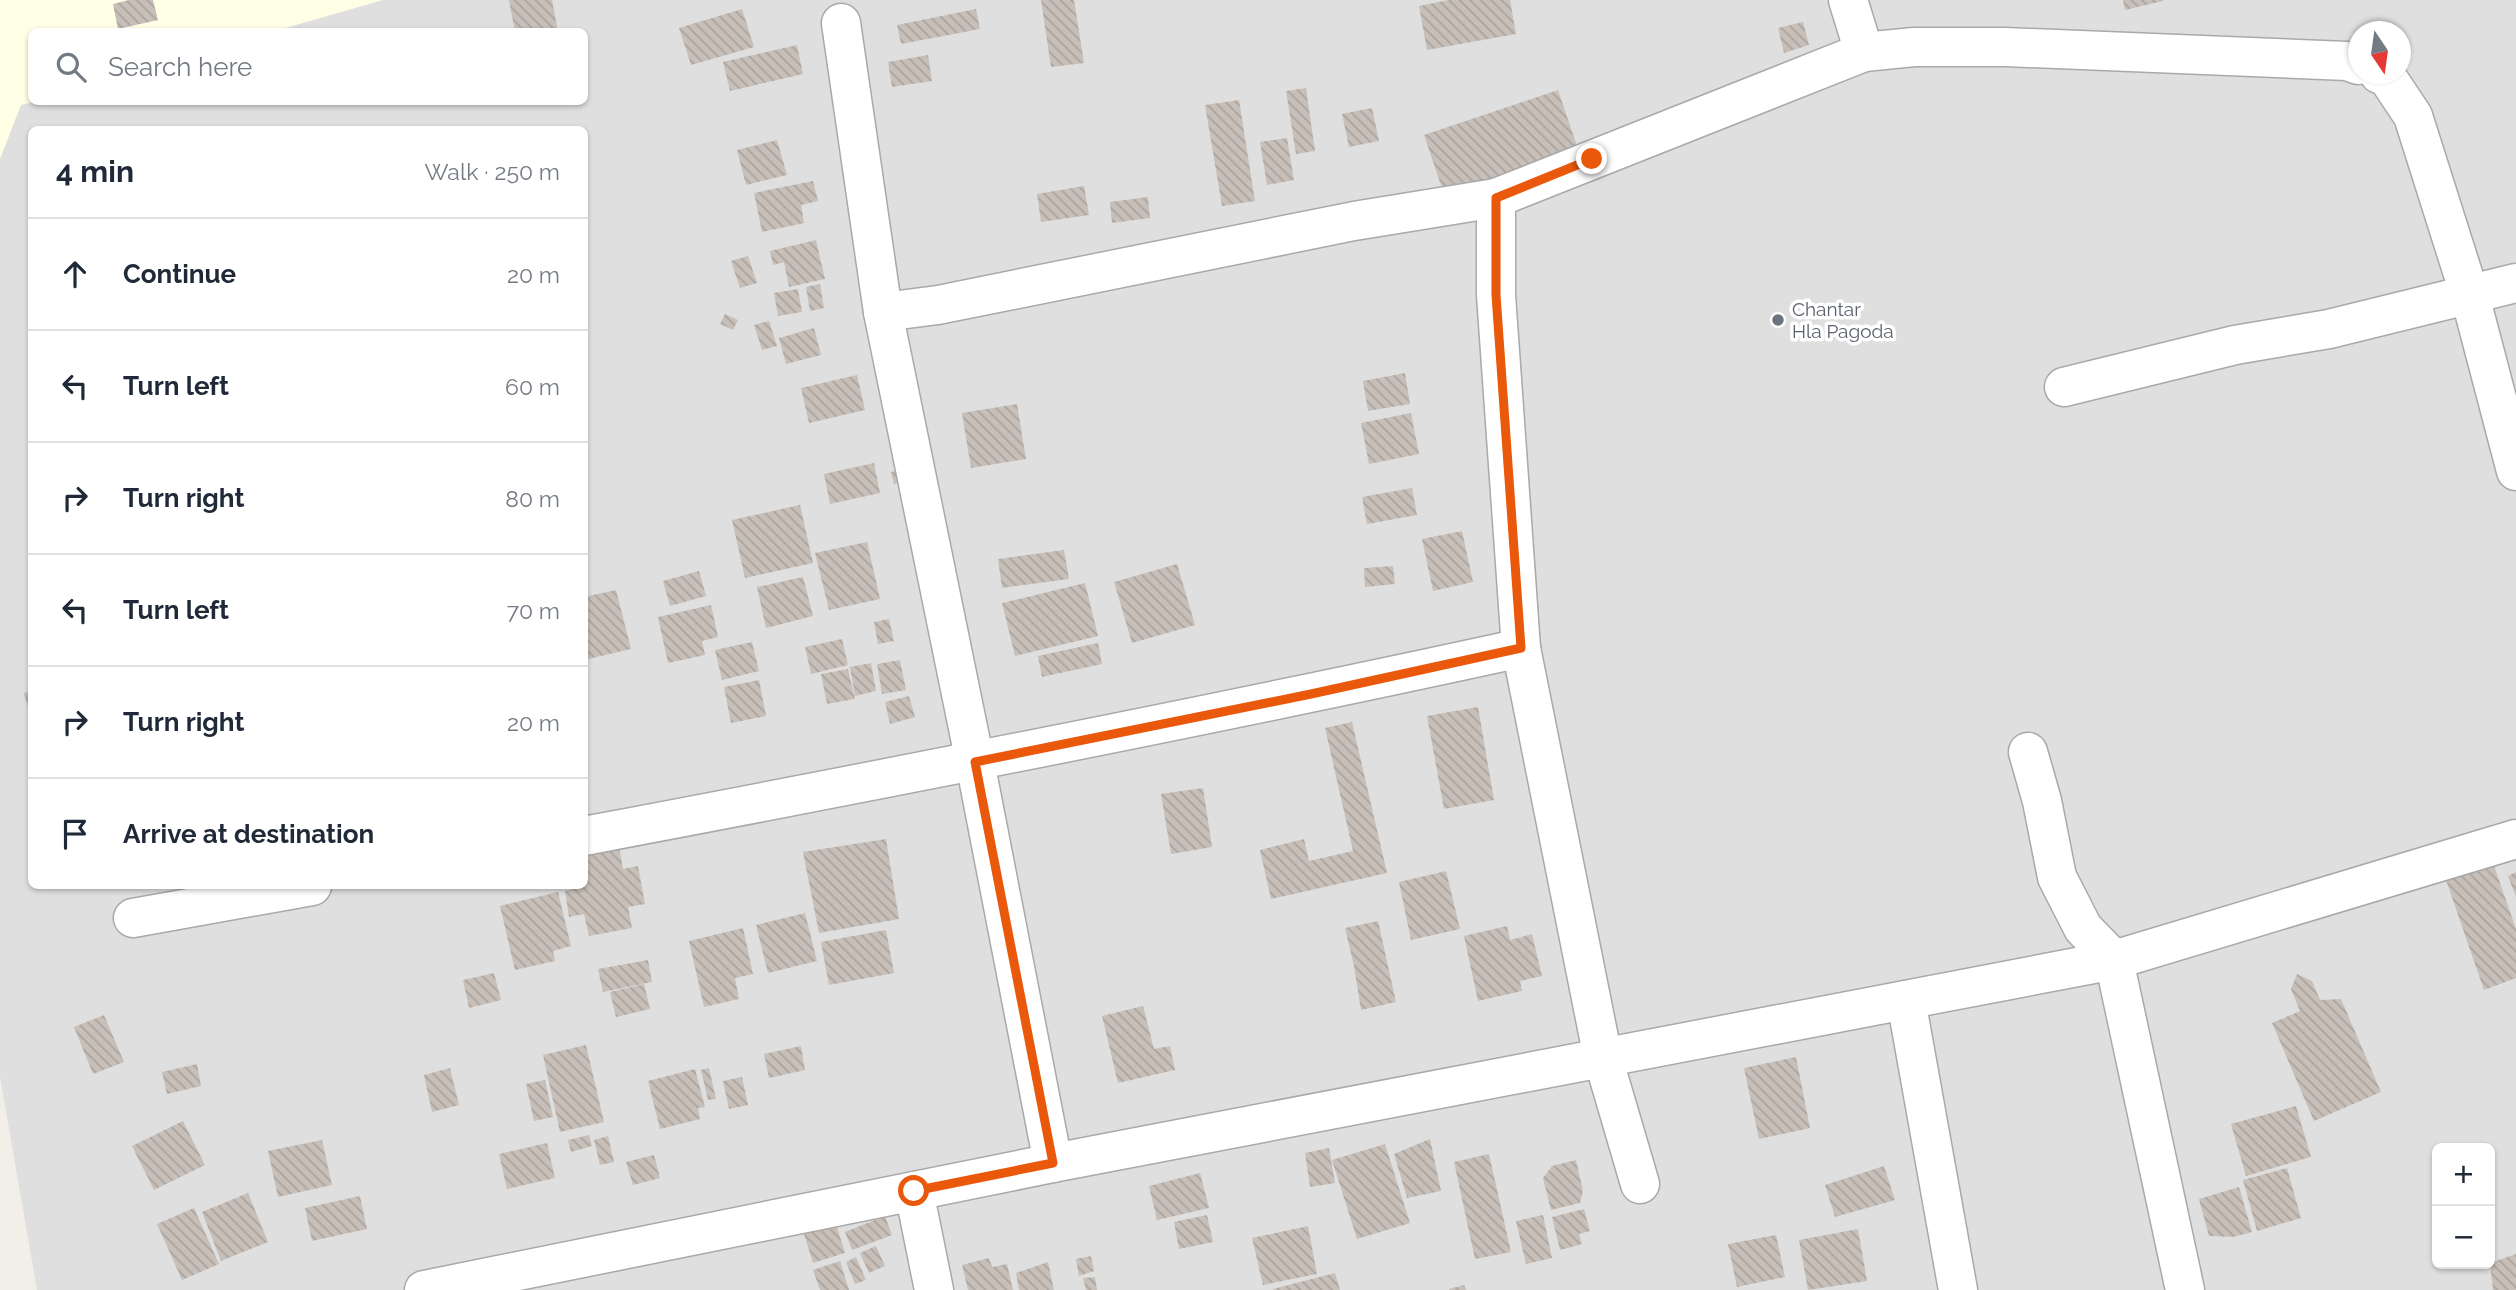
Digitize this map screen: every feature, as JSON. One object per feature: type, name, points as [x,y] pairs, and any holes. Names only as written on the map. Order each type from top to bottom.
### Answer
[{"type":"street","points":[[1848,0],[1864,52]]},
{"type":"street","points":[[841,23],[883,312],[1053,1163]]},
{"type":"street","points":[[883,312],[938,305],[1354,221],[1496,198],[1864,52],[1914,47],[2005,47],[2348,61]]},
{"type":"street","points":[[2392,84],[2413,116],[2470,296],[2516,471]]},
{"type":"street","points":[[1496,198],[1496,295],[1521,648],[1603,1058],[1640,1184]]},
{"type":"street","points":[[2064,387],[2235,345],[2329,329],[2516,283]]},
{"type":"street","points":[[588,835],[975,762],[1311,694],[1521,648]]},
{"type":"street","points":[[2028,752],[2042,801],[2057,877],[2083,928],[2114,960],[2185,1290]]},
{"type":"street","points":[[424,1290],[1053,1163],[2114,960],[2516,839]]},
{"type":"street","points":[[133,918],[295,889]]},
{"type":"street","points":[[1906,1000],[1958,1290]]},
{"type":"street","points":[[914,1191],[934,1290]]},
{"type":"shaded area","points":[[0,0],[2516,0],[2516,1290],[37,1290],[0,1077]]},
{"type":"shaded area","points":[[0,0],[383,0],[285,28],[28,28],[28,103],[21,105],[0,159]]},
{"type":"building","points":[[129,0],[153,0],[158,20],[118,28],[113,4]]},
{"type":"building","points":[[509,0],[552,0],[557,28],[514,28]]},
{"type":"building","points":[[1041,0],[1074,0],[1084,63],[1051,67]]},
{"type":"building","points":[[1449,0],[1510,0],[1516,34],[1427,50],[1419,6]]},
{"type":"building","points":[[2123,0],[2163,0],[2163,1],[2125,10]]},
{"type":"building","points":[[742,9],[754,47],[691,65],[679,28]]},
{"type":"building","points":[[976,9],[980,29],[901,44],[897,25]]},
{"type":"building","points":[[1803,22],[1809,45],[1784,53],[1778,28]]},
{"type":"building","points":[[797,45],[803,74],[730,91],[723,62]]},
{"type":"building","points":[[928,55],[932,81],[892,87],[888,62]]},
{"type":"building","points":[[1306,88],[1315,151],[1296,154],[1286,91]]},
{"type":"building","points":[[1558,90],[1580,155],[1446,200],[1424,135]]},
{"type":"building","points":[[1239,100],[1255,201],[1222,206],[1205,105]]},
{"type":"building","points":[[1372,108],[1379,141],[1349,147],[1342,114]]},
{"type":"building","points":[[1287,138],[1294,180],[1267,185],[1260,142]]},
{"type":"building","points":[[777,140],[787,175],[746,185],[737,150]]},
{"type":"building","points":[[813,181],[818,201],[801,205],[804,223],[762,232],[754,193]]},
{"type":"building","points":[[1084,186],[1089,215],[1041,222],[1037,194]]},
{"type":"building","points":[[1148,197],[1150,218],[1112,223],[1110,202]]},
{"type":"building","points":[[816,240],[825,279],[789,287],[784,262],[773,265],[770,251]]},
{"type":"building","points":[[748,256],[757,283],[740,288],[731,261]]},
{"type":"building","points":[[820,284],[824,308],[810,311],[806,287]]},
{"type":"building","points":[[798,289],[802,312],[778,316],[774,293]]},
{"type":"building","points":[[725,314],[738,320],[733,330],[720,324]]},
{"type":"building","points":[[769,321],[777,346],[762,350],[754,325]]},
{"type":"building","points":[[814,328],[821,355],[786,364],[779,338]]},
{"type":"building","points":[[1405,373],[1410,404],[1368,411],[1363,381]]},
{"type":"building","points":[[857,375],[865,410],[809,423],[801,388]]},
{"type":"building","points":[[1017,404],[1026,459],[971,468],[962,413]]},
{"type":"building","points":[[1411,413],[1419,454],[1369,464],[1361,423]]},
{"type":"building","points":[[874,463],[880,493],[830,504],[824,474]]},
{"type":"building","points":[[899,470],[902,482],[894,484],[891,472]]},
{"type":"building","points":[[1412,488],[1417,515],[1367,524],[1362,497]]},
{"type":"building","points":[[800,505],[813,563],[745,578],[732,520]]},
{"type":"building","points":[[1462,531],[1473,582],[1433,591],[1422,539]]},
{"type":"building","points":[[867,542],[880,599],[829,610],[815,553]]},
{"type":"building","points":[[1064,550],[1069,579],[1002,588],[998,559]]},
{"type":"building","points":[[1177,564],[1195,625],[1132,643],[1114,582]]},
{"type":"building","points":[[1393,566],[1395,584],[1365,587],[1364,568]]},
{"type":"building","points":[[699,571],[706,596],[670,606],[663,581]]},
{"type":"building","points":[[803,577],[813,616],[766,628],[757,587]]},
{"type":"building","points":[[1085,583],[1098,636],[1015,656],[1002,603]]},
{"type":"building","points":[[616,590],[631,649],[588,659],[588,596]]},
{"type":"building","points":[[711,605],[718,637],[702,641],[705,655],[668,663],[658,617]]},
{"type":"building","points":[[889,619],[894,641],[878,644],[874,622]]},
{"type":"building","points":[[842,639],[848,665],[811,674],[805,647]]},
{"type":"building","points":[[752,642],[759,671],[722,680],[715,650]]},
{"type":"building","points":[[1098,643],[1102,664],[1042,677],[1038,656]]},
{"type":"building","points":[[900,660],[906,690],[882,694],[877,664]]},
{"type":"building","points":[[871,663],[876,691],[855,696],[850,667]]},
{"type":"building","points":[[848,669],[855,699],[827,704],[821,674]]},
{"type":"building","points":[[759,680],[766,716],[731,723],[724,687]]},
{"type":"building","points":[[909,696],[915,717],[890,724],[885,702]]},
{"type":"building","points":[[1478,707],[1494,800],[1444,809],[1427,716]]},
{"type":"building","points":[[1352,722],[1387,873],[1271,899],[1260,850],[1304,839],[1309,861],[1353,851],[1325,728]]},
{"type":"building","points":[[1203,788],[1212,847],[1171,854],[1161,794]]},
{"type":"building","points":[[886,839],[899,919],[819,933],[803,852]]},
{"type":"building","points":[[619,846],[623,869],[638,866],[645,904],[628,907],[632,928],[589,936],[584,914],[569,917],[565,891],[588,889],[588,852]]},
{"type":"building","points":[[2493,863],[2516,929],[2516,978],[2484,990],[2446,880]]},
{"type":"building","points":[[1446,871],[1460,929],[1411,940],[1399,882]]},
{"type":"building","points":[[2516,872],[2516,897],[2508,876]]},
{"type":"building","points":[[558,892],[571,946],[553,951],[555,961],[515,970],[500,906]]},
{"type":"building","points":[[805,913],[817,961],[768,973],[756,925]]},
{"type":"building","points":[[1378,921],[1396,1002],[1361,1010],[1345,928]]},
{"type":"building","points":[[1507,926],[1510,940],[1532,934],[1542,976],[1520,981],[1522,991],[1478,1001],[1464,936]]},
{"type":"building","points":[[743,928],[753,974],[735,978],[739,999],[704,1007],[689,941]]},
{"type":"building","points":[[886,930],[894,973],[829,985],[821,942]]},
{"type":"building","points":[[648,960],[652,982],[603,992],[598,969]]},
{"type":"building","points":[[494,973],[501,1000],[469,1008],[463,980]]},
{"type":"building","points":[[2297,974],[2312,981],[2320,1000],[2341,999],[2381,1092],[2314,1121],[2272,1023],[2300,1011],[2291,989]]},
{"type":"building","points":[[644,984],[650,1009],[616,1017],[610,992]]},
{"type":"building","points":[[1143,1006],[1154,1049],[1170,1046],[1175,1070],[1118,1083],[1102,1016]]},
{"type":"building","points":[[104,1015],[124,1062],[93,1074],[74,1027]]},
{"type":"building","points":[[586,1045],[604,1122],[560,1132],[543,1055]]},
{"type":"building","points":[[801,1046],[805,1070],[769,1078],[764,1054]]},
{"type":"building","points":[[1796,1057],[1810,1128],[1759,1139],[1744,1068]]},
{"type":"building","points":[[197,1064],[201,1086],[167,1094],[162,1072]]},
{"type":"building","points":[[450,1068],[459,1105],[432,1112],[424,1075]]},
{"type":"building","points":[[709,1068],[716,1099],[708,1100],[701,1070]]},
{"type":"building","points":[[695,1069],[705,1107],[698,1108],[700,1119],[660,1129],[648,1081]]},
{"type":"building","points":[[742,1077],[748,1105],[729,1109],[723,1081]]},
{"type":"building","points":[[545,1080],[553,1117],[534,1121],[526,1084]]},
{"type":"building","points":[[2296,1106],[2311,1157],[2246,1176],[2231,1124]]},
{"type":"building","points":[[183,1121],[205,1165],[154,1190],[132,1146]]},
{"type":"building","points":[[589,1135],[592,1146],[571,1152],[568,1140]]},
{"type":"building","points":[[608,1136],[614,1162],[600,1165],[594,1140]]},
{"type":"building","points":[[1430,1139],[1441,1191],[1407,1198],[1394,1154]]},
{"type":"building","points":[[322,1140],[332,1185],[278,1197],[268,1151]]},
{"type":"building","points":[[547,1143],[555,1178],[507,1189],[499,1154]]},
{"type":"building","points":[[1385,1144],[1410,1223],[1357,1239],[1332,1160]]},
{"type":"building","points":[[1329,1148],[1335,1183],[1310,1187],[1305,1153]]},
{"type":"building","points":[[1489,1154],[1511,1252],[1475,1259],[1454,1162]]},
{"type":"building","points":[[654,1155],[660,1178],[633,1185],[626,1162]]},
{"type":"building","points":[[1576,1160],[1583,1191],[1580,1203],[1551,1210],[1543,1178],[1552,1166]]},
{"type":"building","points":[[1884,1166],[1895,1200],[1835,1217],[1825,1185]]},
{"type":"building","points":[[2287,1168],[2301,1218],[2257,1231],[2243,1180]]},
{"type":"building","points":[[1200,1173],[1209,1208],[1157,1220],[1149,1186]]},
{"type":"building","points":[[2239,1187],[2252,1232],[2233,1237],[2209,1236],[2199,1199]]},
{"type":"building","points":[[248,1193],[268,1242],[221,1261],[202,1212]]},
{"type":"building","points":[[360,1196],[367,1229],[312,1241],[305,1208]]},
{"type":"building","points":[[194,1208],[219,1264],[182,1280],[157,1224]]},
{"type":"building","points":[[1584,1209],[1590,1231],[1579,1234],[1582,1244],[1560,1250],[1552,1217]]},
{"type":"building","points":[[1207,1215],[1213,1242],[1179,1249],[1174,1222]]},
{"type":"building","points":[[1543,1215],[1552,1258],[1526,1264],[1516,1221]]},
{"type":"building","points":[[885,1216],[892,1235],[852,1250],[845,1232]]},
{"type":"building","points":[[836,1224],[845,1253],[813,1263],[804,1234]]},
{"type":"building","points":[[1308,1226],[1317,1274],[1263,1285],[1252,1238]]},
{"type":"building","points":[[1858,1229],[1867,1281],[1808,1290],[1799,1240]]},
{"type":"building","points":[[1776,1235],[1785,1277],[1737,1287],[1728,1244]]},
{"type":"building","points":[[876,1246],[885,1266],[869,1273],[860,1253]]},
{"type":"building","points":[[2516,1254],[2516,1290],[2493,1290],[2491,1269],[2495,1269],[2495,1261]]},
{"type":"building","points":[[1091,1256],[1094,1271],[1079,1276],[1076,1259]]},
{"type":"building","points":[[856,1257],[866,1280],[855,1284],[846,1262]]},
{"type":"building","points":[[989,1258],[992,1267],[1007,1264],[1013,1290],[968,1290],[962,1265]]},
{"type":"building","points":[[840,1261],[849,1290],[820,1290],[813,1270]]},
{"type":"building","points":[[1048,1262],[1054,1290],[1019,1290],[1016,1273]]},
{"type":"building","points":[[1335,1273],[1340,1290],[1273,1290],[1273,1289]]},
{"type":"building","points":[[1095,1277],[1097,1290],[1086,1290],[1083,1278]]},
{"type":"building","points":[[1464,1285],[1466,1290],[1449,1290],[1449,1289]]},
{"type":"place","name":"Chantar Hla Pagoda","points":[[1778,320]]},
{"type":"route","points":[[914,1191],[1053,1163],[975,762],[1311,694],[1521,648],[1496,295],[1496,198],[1592,159]]}]
